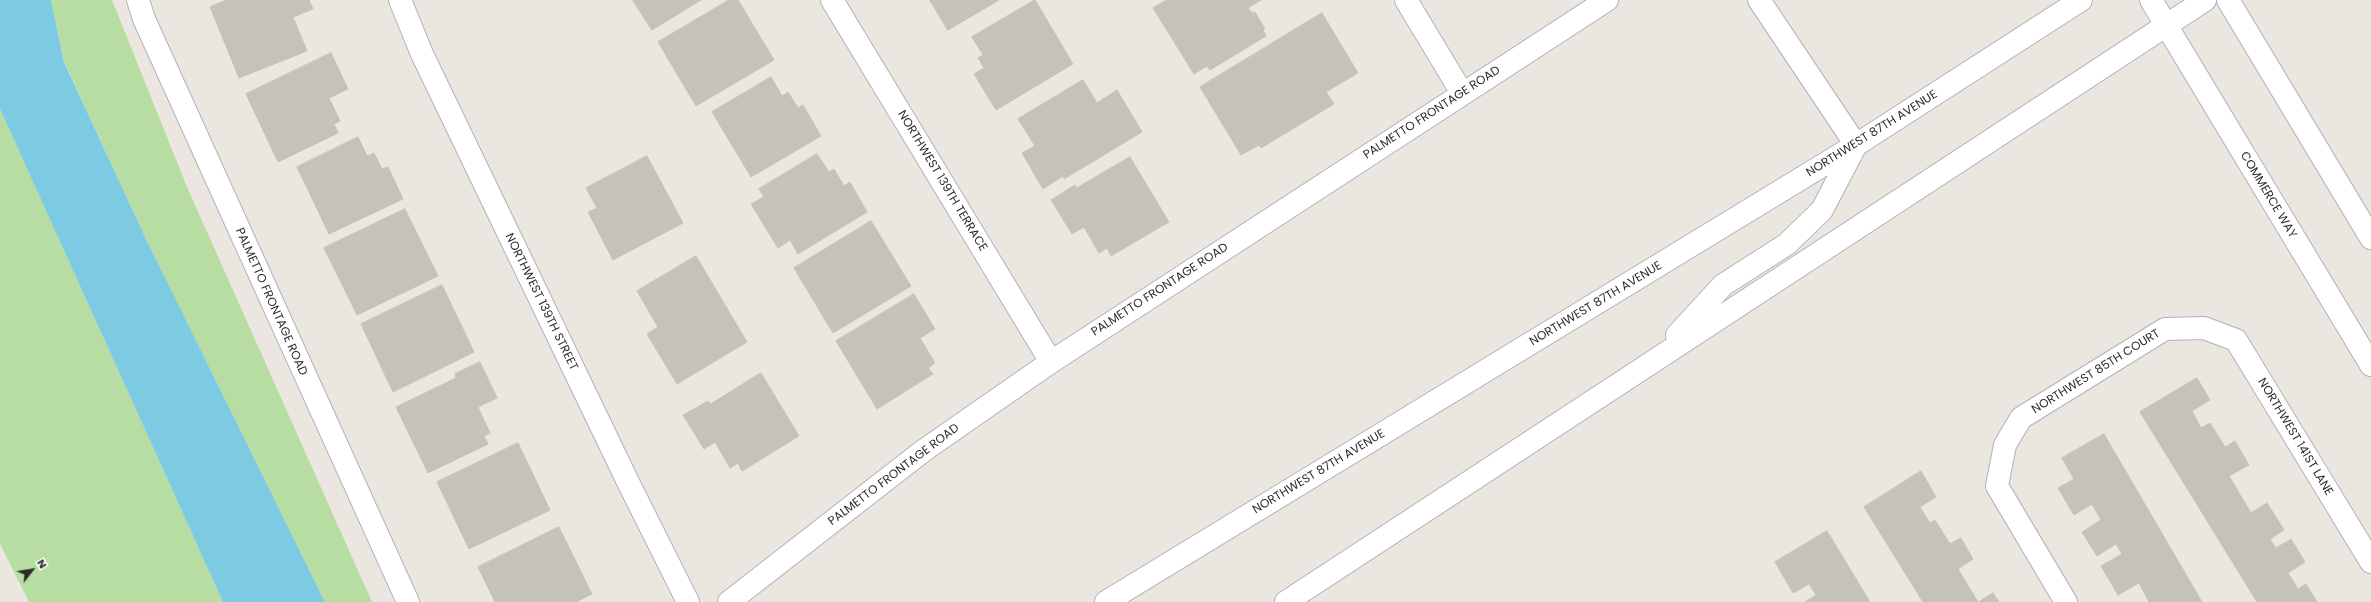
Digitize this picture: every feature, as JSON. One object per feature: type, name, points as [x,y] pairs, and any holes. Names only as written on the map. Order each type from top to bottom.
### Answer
[{"type":"street","name":"PALMETTO FRONTAGE ROAD","points":[[138,0],[144,19],[253,263],[408,602]]},
{"type":"street","name":"NORTHWEST 139TH STREET","points":[[400,0],[422,54],[628,482],[688,602]]},
{"type":"street","name":"NORTHWEST 139TH TERRACE","points":[[832,0],[1051,362]]},
{"type":"street","points":[[1406,0],[1462,93]]},
{"type":"street","name":"PALMETTO FRONTAGE ROAD","points":[[729,602],[923,451],[1051,362],[1607,0]]},
{"type":"street","points":[[1654,359],[1723,285],[1787,244],[1822,210],[1856,145],[1759,0]]},
{"type":"street","name":"NORTHWEST 87TH AVENUE","points":[[1106,602],[1856,145],[2081,0]]},
{"type":"street","name":"COMMERCE WAY","points":[[2151,0],[2371,366]]},
{"type":"street","points":[[1286,602],[1654,359],[2205,0]]},
{"type":"street","points":[[2228,0],[2371,238]]},
{"type":"street","name":"NORTHWEST 85TH COURT","points":[[2066,602],[1997,486],[2005,445],[2021,418],[2165,329],[2204,328]]},
{"type":"street","name":"NORTHWEST 141ST LANE","points":[[2204,328],[2236,340],[2371,562]]},
{"type":"green space","points":[[51,0],[112,0],[187,187],[372,602],[325,602],[146,239],[64,61]]},
{"type":"green space","points":[[0,109],[223,602],[29,602],[0,544]]},
{"type":"water","points":[[0,0],[51,0],[64,62],[146,239],[325,602],[223,602],[0,109]]},
{"type":"building","points":[[227,0],[309,0],[313,9],[293,17],[307,51],[239,78],[210,7]]},
{"type":"building","points":[[633,0],[701,0],[652,30]]},
{"type":"building","points":[[729,0],[738,0],[774,60],[696,106],[658,42]]},
{"type":"building","points":[[930,0],[999,0],[948,30]]},
{"type":"building","points":[[1035,0],[1073,64],[996,110],[974,74],[984,68],[978,58],[983,55],[972,37]]},
{"type":"building","points":[[1167,0],[1261,0],[1248,8],[1252,13],[1255,12],[1265,29],[1263,30],[1266,36],[1210,70],[1207,66],[1194,74],[1153,8]]},
{"type":"building","points":[[1322,13],[1358,73],[1326,92],[1334,104],[1261,148],[1259,145],[1241,155],[1200,87]]},
{"type":"building","points":[[331,53],[348,89],[329,98],[340,121],[334,124],[338,133],[278,162],[246,94]]},
{"type":"building","points":[[771,77],[782,96],[788,92],[798,108],[803,105],[821,136],[751,177],[712,112]]},
{"type":"building","points":[[1083,80],[1097,103],[1117,90],[1142,132],[1064,179],[1063,176],[1043,189],[1022,153],[1035,146],[1018,119]]},
{"type":"building","points":[[358,137],[367,156],[374,153],[382,169],[388,167],[403,199],[329,234],[297,167]]},
{"type":"building","points":[[817,154],[829,172],[834,169],[844,186],[850,182],[867,212],[798,254],[790,240],[778,248],[751,204],[764,197],[759,189]]},
{"type":"building","points":[[647,156],[683,223],[613,260],[588,212],[597,208],[586,188]]},
{"type":"building","points":[[1130,157],[1169,222],[1111,256],[1107,248],[1099,253],[1084,227],[1072,234],[1051,200],[1075,185],[1076,188]]},
{"type":"building","points":[[405,209],[438,276],[357,315],[324,248]]},
{"type":"building","points":[[871,221],[911,286],[833,333],[794,268]]},
{"type":"building","points":[[696,256],[747,342],[677,384],[647,334],[658,327],[637,291]]},
{"type":"building","points":[[442,285],[474,352],[393,392],[361,324]]},
{"type":"building","points":[[914,294],[935,329],[920,338],[935,363],[928,368],[933,374],[877,409],[836,341]]},
{"type":"building","points":[[480,362],[497,398],[478,407],[490,433],[484,436],[488,444],[428,473],[396,407],[456,378],[455,374]]},
{"type":"building","points":[[761,373],[799,436],[742,471],[738,463],[730,468],[715,442],[704,449],[683,415],[708,401],[710,404]]},
{"type":"building","points":[[2197,378],[2210,400],[2192,411],[2201,428],[2210,423],[2225,447],[2235,441],[2249,465],[2229,476],[2251,513],[2267,503],[2284,530],[2270,539],[2276,548],[2291,539],[2305,562],[2288,573],[2298,589],[2306,584],[2317,602],[2257,602],[2140,412]]},
{"type":"building","points":[[2104,434],[2202,602],[2149,602],[2139,583],[2118,595],[2101,566],[2122,554],[2116,544],[2097,556],[2082,532],[2101,520],[2092,504],[2074,515],[2058,488],[2074,479],[2062,458]]},
{"type":"building","points":[[518,443],[550,510],[469,549],[437,482]]},
{"type":"building","points":[[1921,471],[1936,497],[1920,507],[1930,523],[1935,520],[1950,544],[1961,538],[1973,559],[1958,569],[1978,602],[1923,602],[1864,507]]},
{"type":"building","points":[[559,527],[592,594],[576,602],[495,602],[478,567]]},
{"type":"building","points":[[1827,531],[1870,602],[1805,602],[1816,595],[1809,584],[1793,593],[1775,562]]},
{"type":"building","points":[[1993,593],[1999,602],[1979,602]]}]
